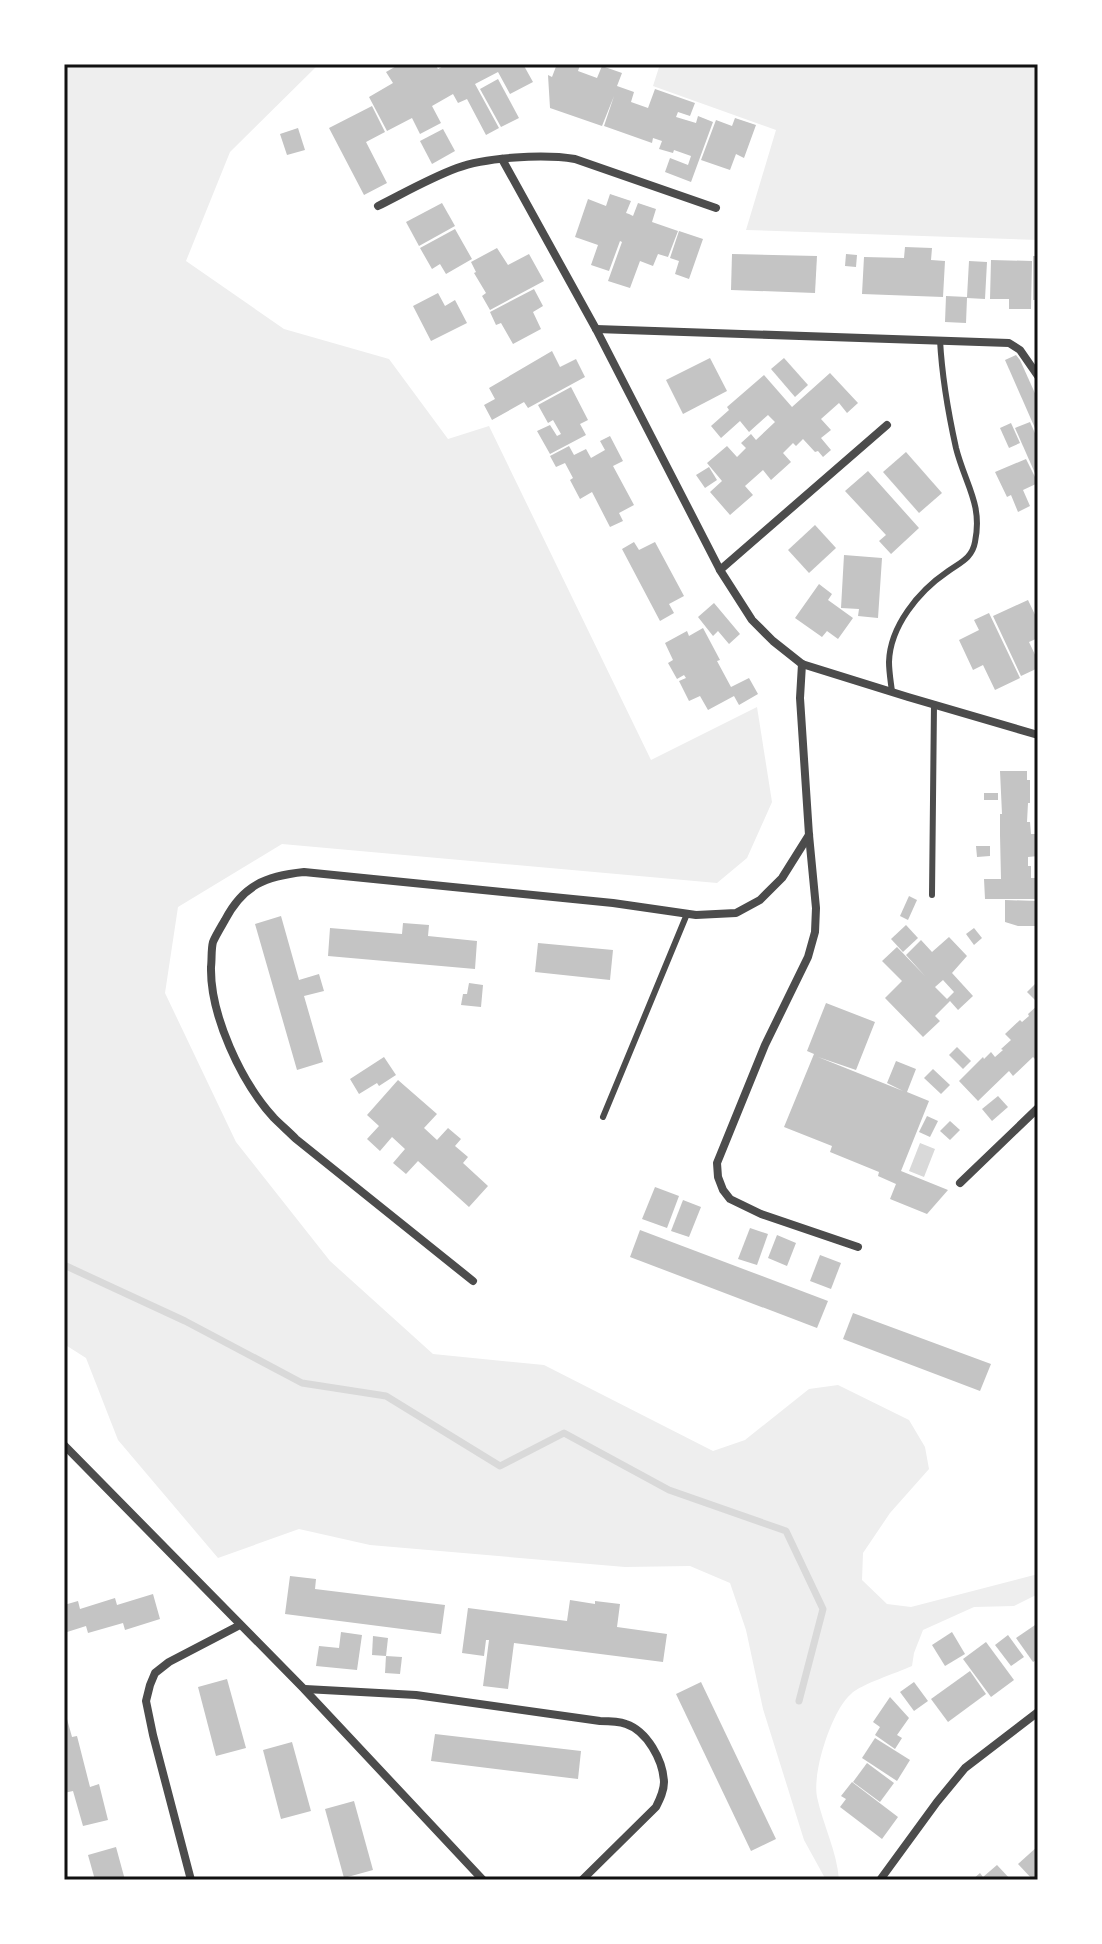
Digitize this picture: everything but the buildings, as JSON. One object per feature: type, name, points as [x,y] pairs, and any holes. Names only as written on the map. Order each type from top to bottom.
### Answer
[{"type":"street","points":[[378,206],[458,168],[502,159],[559,157],[575,159],[716,208]]},
{"type":"street","points":[[502,159],[596,329],[720,570],[752,620],[802,664],[1037,732]]},
{"type":"street","points":[[596,329],[1009,343],[1020,350],[1038,376]]},
{"type":"street","points":[[720,570],[887,425]]},
{"type":"street","points":[[802,664],[800,698],[816,908],[815,932],[808,957],[765,1045],[717,1163],[718,1177],[730,1199],[761,1214],[858,1247]]},
{"type":"street","points":[[473,1281],[296,1139],[272,1116],[253,1091],[224,1036],[211,981],[212,944],[230,909],[253,885],[280,874],[304,872],[613,903],[696,915],[736,913],[760,900],[782,878],[809,835]]},
{"type":"street","points":[[960,1183],[1038,1108]]},
{"type":"street","points":[[64,1445],[304,1689],[483,1880]]},
{"type":"street","points":[[191,1880],[146,1701],[155,1673],[169,1662],[240,1625]]},
{"type":"street","points":[[304,1689],[416,1695],[629,1724],[645,1735],[660,1766],[664,1782],[662,1795],[656,1807],[582,1880]]},
{"type":"street","points":[[880,1880],[965,1768],[1038,1712]]},
{"type":"lane","points":[[892,692],[889,661],[894,638],[906,614],[932,583],[968,558],[975,543],[977,508],[954,437],[945,396],[940,340]]},
{"type":"lane","points":[[932,895],[934,704]]},
{"type":"lane","points":[[603,1117],[687,914]]},
{"type":"shaded area","points":[[64,64],[319,64],[230,152],[186,261],[284,329],[389,359],[448,439],[489,426],[651,760],[757,707],[772,802],[747,858],[717,883],[282,844],[178,907],[165,993],[236,1142],[330,1261],[433,1354],[544,1365],[713,1451],[745,1440],[809,1389],[838,1385],[909,1420],[925,1447],[929,1469],[890,1513],[863,1553],[862,1580],[887,1604],[911,1607],[1038,1574],[1038,1594],[1014,1606],[974,1607],[923,1630],[912,1666],[863,1686],[844,1702],[825,1742],[816,1786],[839,1880],[826,1880],[804,1840],[763,1709],[746,1630],[730,1583],[690,1566],[625,1567],[370,1545],[299,1529],[218,1558],[118,1440],[86,1358],[64,1344]]},
{"type":"shaded area","points":[[660,64],[1038,64],[1038,240],[746,230],[776,130],[653,86]]},
{"type":"shaded area","points":[[920,1143],[935,1149],[924,1177],[909,1171]]},
{"type":"waterway","points":[[64,1265],[185,1321],[302,1383],[386,1396],[500,1466],[564,1433],[669,1490],[786,1531],[823,1609],[799,1701]]}]
